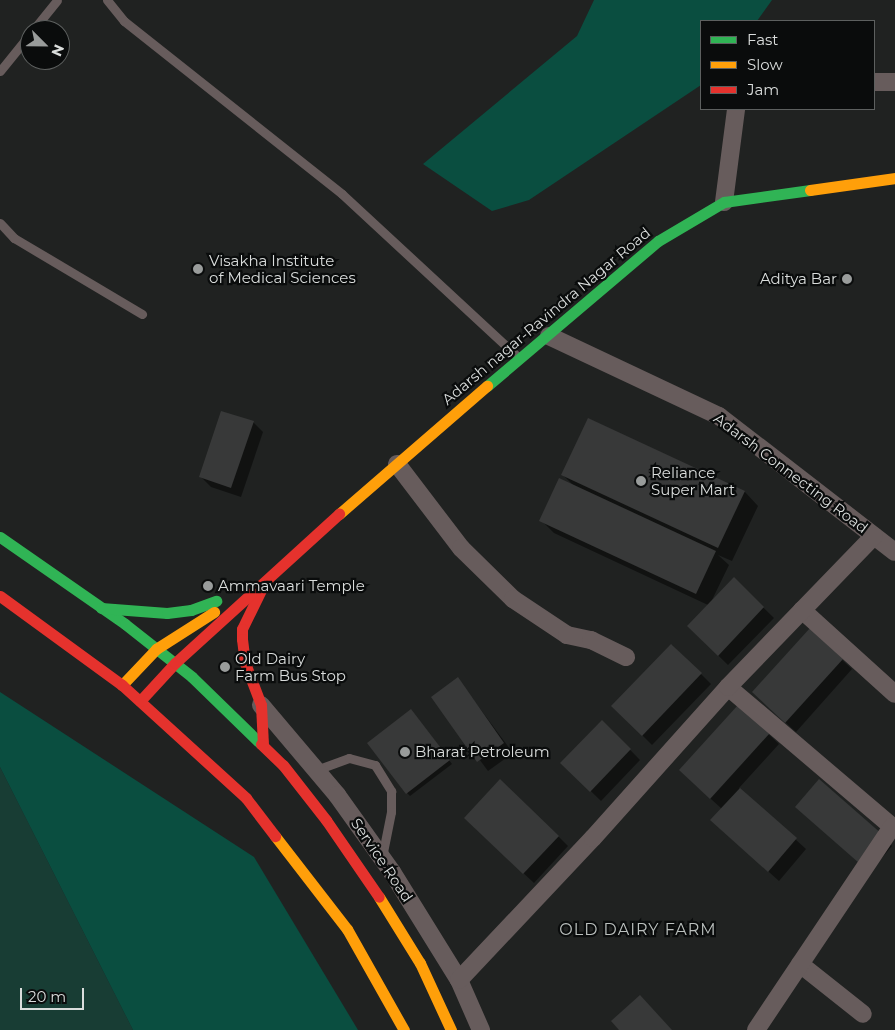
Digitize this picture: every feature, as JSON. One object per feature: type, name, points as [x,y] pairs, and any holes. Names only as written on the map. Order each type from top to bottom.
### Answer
[{"type":"street","points":[[875,82],[895,82]]},
{"type":"street","points":[[724,202],[736,110]]},
{"type":"street","name":"Adarsh nagar-Ravindra Nagar Road","points":[[266,579],[658,240],[724,202],[894,180]]},
{"type":"street","name":"Adarsh Connecting Road","points":[[549,336],[718,416],[895,552]]},
{"type":"street","points":[[398,464],[461,548],[513,599],[567,636],[591,640],[626,657]]},
{"type":"street","points":[[459,980],[593,838],[728,687],[874,536]]},
{"type":"street","points":[[0,537],[175,663],[263,745],[306,792],[398,925],[420,963],[451,1030]]},
{"type":"street","points":[[101,608],[167,613],[191,610],[266,579]]},
{"type":"street","points":[[122,685],[156,649],[266,579]]},
{"type":"street","points":[[140,701],[175,663],[266,579]]},
{"type":"street","points":[[263,745],[261,705],[245,663],[242,629],[266,579]]},
{"type":"street","points":[[0,596],[122,685],[246,798],[347,929],[401,1026]]},
{"type":"street","points":[[802,610],[895,694]]},
{"type":"street","points":[[728,687],[894,828],[756,1030]]},
{"type":"street","name":"Service Road","points":[[261,705],[316,770],[382,858],[459,980],[481,1030]]},
{"type":"street","points":[[800,964],[862,1014]]},
{"type":"lane","points":[[41,20],[57,0]]},
{"type":"lane","points":[[107,0],[124,21],[342,194],[520,358]]},
{"type":"lane","points":[[0,71],[20,46]]},
{"type":"lane","points":[[0,223],[14,238],[142,314]]},
{"type":"lane","points":[[316,770],[350,758],[375,764],[391,791],[391,812],[382,858]]},
{"type":"green space","points":[[594,0],[772,0],[758,20],[700,20],[700,86],[529,200],[492,211],[423,164],[577,36]]},
{"type":"green space","points":[[0,692],[254,857],[358,1030],[133,1030],[0,767]]},
{"type":"green space","points":[[0,767],[133,1030],[0,1030]]},
{"type":"building","points":[[221,411],[254,421],[231,488],[199,477]]},
{"type":"building","points":[[588,418],[745,491],[718,548],[561,475]]},
{"type":"building","points":[[559,478],[716,551],[696,594],[539,521]]},
{"type":"building","points":[[734,577],[764,607],[718,656],[687,626]]},
{"type":"building","points":[[810,628],[843,659],[785,723],[752,692]]},
{"type":"building","points":[[671,644],[702,673],[642,736],[611,706]]},
{"type":"building","points":[[458,677],[504,743],[477,762],[431,697]]},
{"type":"building","points":[[738,705],[770,733],[710,799],[679,770]]},
{"type":"building","points":[[411,709],[450,760],[406,794],[367,743]]},
{"type":"building","points":[[602,720],[631,749],[590,792],[560,763]]},
{"type":"building","points":[[500,779],[559,836],[523,874],[464,818]]},
{"type":"building","points":[[819,779],[883,835],[859,863],[795,807]]},
{"type":"building","points":[[740,788],[797,838],[768,872],[710,820]]},
{"type":"building","points":[[640,995],[672,1030],[619,1030],[611,1021]]},
{"type":"traffic: fast","points":[[487,386],[658,241],[724,202],[810,190]]},
{"type":"traffic: fast","points":[[0,537],[125,624],[192,677],[261,744]]},
{"type":"traffic: fast","points":[[101,608],[167,613],[191,610],[216,601]]},
{"type":"traffic: slow","points":[[810,190],[895,178]]},
{"type":"traffic: slow","points":[[339,514],[487,386]]},
{"type":"traffic: slow","points":[[122,685],[156,649],[214,612]]},
{"type":"traffic: slow","points":[[275,836],[347,929],[404,1030]]},
{"type":"traffic: slow","points":[[379,897],[420,963],[451,1030]]},
{"type":"traffic: jam","points":[[140,701],[175,663],[339,514]]},
{"type":"traffic: jam","points":[[261,590],[242,629],[242,639],[245,663],[261,705],[263,745]]},
{"type":"traffic: jam","points":[[0,596],[122,685],[246,798],[275,836]]},
{"type":"traffic: jam","points":[[261,744],[283,765],[326,820],[379,897]]},
{"type":"place","name":"Visakha Institute of Medical Sciences","points":[[198,269]]},
{"type":"place","name":"Aditya Bar","points":[[847,279]]},
{"type":"place","name":"Reliance Super Mart","points":[[641,481]]},
{"type":"place","name":"Ammavaari Temple","points":[[208,586]]},
{"type":"place","name":"Old Dairy Farm Bus Stop","points":[[225,667]]},
{"type":"place","name":"Bharat Petroleum","points":[[405,752]]},
{"type":"district","name":"OLD DAIRY FARM","points":[[638,930]]}]
